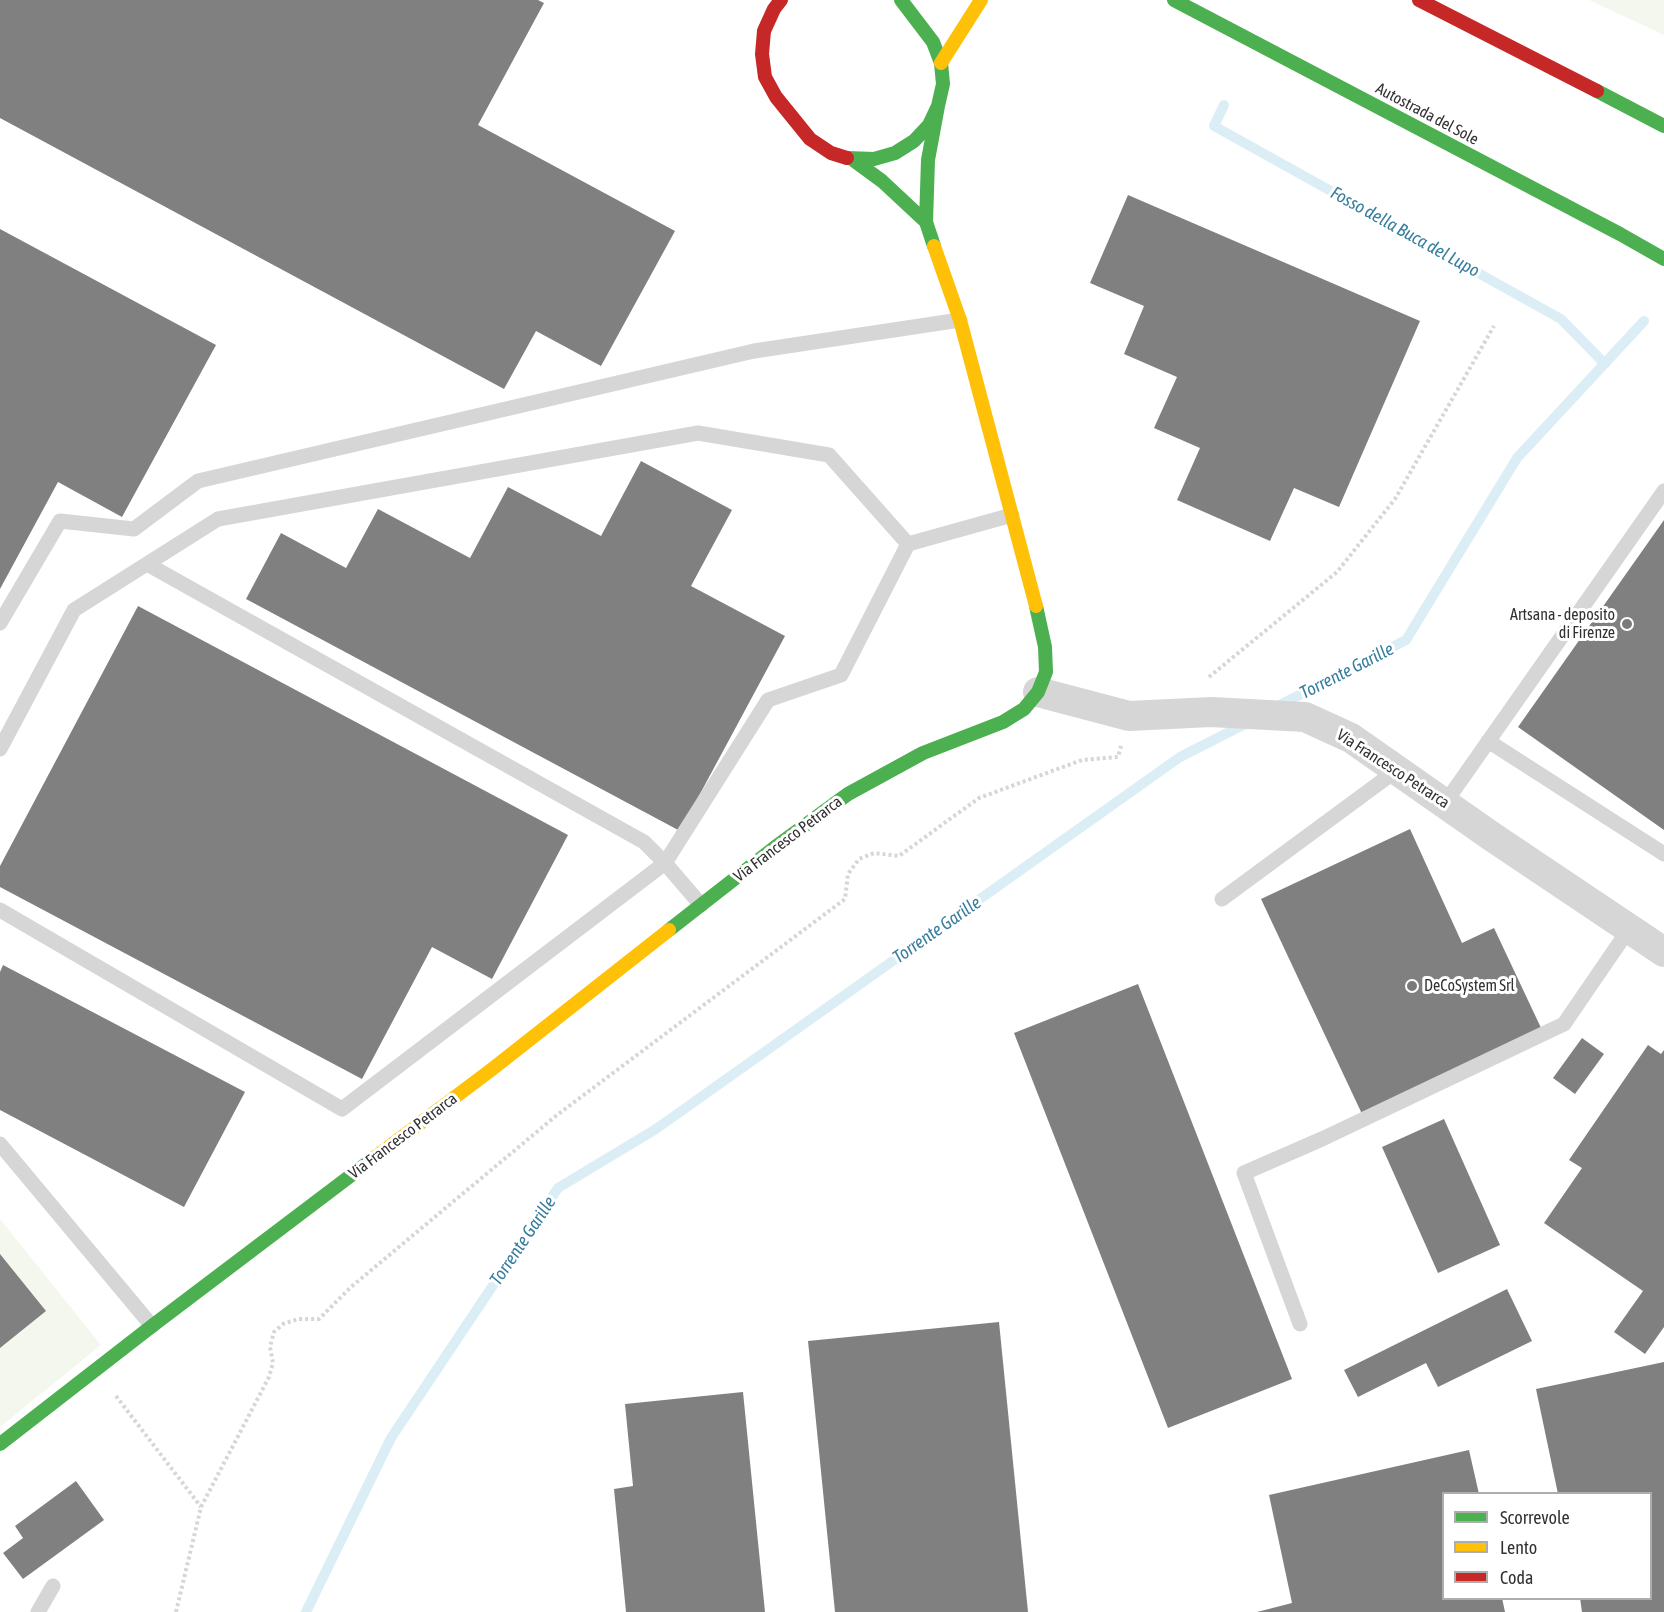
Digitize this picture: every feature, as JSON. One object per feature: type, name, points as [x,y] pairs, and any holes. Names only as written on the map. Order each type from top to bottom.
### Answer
[{"type":"main road","points":[[761,0],[764,31],[762,54],[765,77],[776,97],[810,139],[831,153],[852,159],[874,159],[895,153],[914,141],[929,125],[938,106]]},
{"type":"main road","points":[[764,31],[774,9],[782,0]]},
{"type":"main road","points":[[901,0],[933,42],[941,63],[943,84],[928,160],[926,222],[960,320],[1037,610],[1045,647],[1046,672],[1038,692]]},
{"type":"main road","points":[[941,63],[981,0]]},
{"type":"main road","name":"Autostrada del Sole","points":[[1174,0],[1664,259]]},
{"type":"main road","points":[[1419,0],[1664,126]]},
{"type":"main road","points":[[852,159],[882,181],[926,222]]},
{"type":"main road","name":"Via Francesco Petrarca","points":[[0,1444],[491,1070],[774,848],[849,794],[923,753],[1003,722],[1024,709],[1038,692]]},
{"type":"street","name":"Via Francesco Petrarca","points":[[1038,692],[1129,717],[1211,712],[1305,717],[1351,738],[1664,952]]},
{"type":"lane","points":[[0,623],[60,521],[134,529],[198,481],[754,351],[960,320]]},
{"type":"lane","points":[[0,749],[74,610],[218,519],[698,433],[829,455],[908,544]]},
{"type":"lane","points":[[1445,803],[1664,491]]},
{"type":"lane","points":[[0,910],[342,1108],[665,863],[768,700],[841,675],[908,544],[1012,515]]},
{"type":"lane","points":[[147,564],[644,842],[701,905]]},
{"type":"lane","points":[[1488,741],[1664,854]]},
{"type":"lane","points":[[1222,899],[1397,770]]},
{"type":"lane","points":[[1300,1324],[1244,1173],[1564,1024],[1629,929]]},
{"type":"lane","points":[[0,1144],[152,1326]]},
{"type":"lane","points":[[38,1612],[54,1586]]},
{"type":"path","points":[[1202,679],[1210,677],[1337,572],[1395,499],[1494,326]]},
{"type":"path","points":[[176,1612],[201,1507],[269,1377],[273,1363],[270,1347],[274,1332],[283,1324],[298,1319],[319,1318],[351,1287],[558,1115],[845,899],[848,874],[859,859],[874,854],[899,856],[979,798],[1082,760],[1118,758],[1129,717]]},
{"type":"path","points":[[96,1370],[201,1507]]},
{"type":"shaded area","points":[[1589,0],[1664,0],[1664,35]]},
{"type":"shaded area","points":[[0,1219],[101,1345],[0,1427]]},
{"type":"building","points":[[0,0],[538,0],[544,3],[478,125],[675,231],[601,366],[536,331],[504,389],[0,118]]},
{"type":"building","points":[[1128,195],[1420,321],[1339,507],[1294,488],[1270,541],[1177,500],[1200,448],[1154,428],[1177,377],[1124,354],[1144,306],[1090,283]]},
{"type":"building","points":[[0,229],[216,345],[122,517],[58,482],[0,589]]},
{"type":"building","points":[[641,461],[732,510],[691,586],[785,636],[680,831],[246,599],[281,533],[346,568],[378,509],[470,558],[508,487],[601,536]]},
{"type":"building","name":"Artsana - deposito di Firenze","points":[[1664,520],[1664,830],[1518,727]]},
{"type":"building","points":[[138,606],[568,835],[492,979],[432,947],[362,1079],[0,887],[0,866]]},
{"type":"building","name":"DeCoSystem Srl","points":[[1410,829],[1462,943],[1494,928],[1542,1030],[1362,1114],[1261,899]]},
{"type":"building","points":[[3,965],[245,1092],[184,1207],[0,1110],[0,972]]},
{"type":"building","points":[[1138,984],[1292,1379],[1168,1428],[1014,1033]]},
{"type":"building","points":[[1582,1038],[1604,1054],[1575,1094],[1553,1078]]},
{"type":"building","points":[[1648,1045],[1661,1054],[1664,1050],[1664,1327],[1645,1354],[1614,1332],[1643,1291],[1544,1223],[1582,1168],[1569,1160]]},
{"type":"building","points":[[1444,1119],[1500,1245],[1438,1273],[1382,1147]]},
{"type":"building","points":[[0,1254],[46,1311],[0,1348]]},
{"type":"building","points":[[1507,1289],[1532,1341],[1438,1387],[1426,1363],[1358,1397],[1344,1370]]},
{"type":"building","points":[[999,1322],[1028,1612],[835,1612],[808,1341]]},
{"type":"building","points":[[1664,1362],[1664,1612],[1582,1612],[1580,1600],[1652,1600],[1652,1492],[1558,1492],[1536,1389]]},
{"type":"building","points":[[743,1392],[765,1612],[626,1612],[614,1489],[633,1486],[625,1404]]},
{"type":"building","points":[[1469,1450],[1479,1492],[1442,1492],[1442,1600],[1502,1600],[1505,1612],[1257,1612],[1292,1603],[1269,1495]]},
{"type":"building","points":[[76,1481],[104,1520],[23,1579],[3,1553],[23,1538],[15,1526]]},
{"type":"waterway","name":"Fosso della Buca del Lupo","points":[[1224,105],[1214,126],[1561,319],[1605,364]]},
{"type":"waterway","name":"Torrente Garille","points":[[1276,707],[1406,640],[1517,458],[1644,321]]},
{"type":"waterway","name":"Torrente Garille","points":[[306,1612],[391,1438],[558,1188],[656,1129],[1180,757],[1247,723]]},
{"type":"traffic: fast","points":[[847,158],[874,159],[895,153],[914,141],[929,125],[938,106],[943,84],[941,63],[933,42],[901,0]]},
{"type":"traffic: fast","points":[[1174,0],[1664,259]]},
{"type":"traffic: fast","points":[[1597,91],[1664,126]]},
{"type":"traffic: fast","points":[[934,246],[926,222],[928,160],[938,106]]},
{"type":"traffic: fast","points":[[852,159],[882,181],[926,222]]},
{"type":"traffic: fast","points":[[669,930],[848,794],[923,753],[1003,722],[1024,709],[1038,692],[1046,672],[1045,647],[1036,606]]},
{"type":"traffic: fast","points":[[0,1444],[374,1158]]},
{"type":"traffic: slow","points":[[941,63],[981,0]]},
{"type":"traffic: slow","points":[[934,246],[960,320],[1036,606]]},
{"type":"traffic: slow","points":[[374,1158],[491,1070],[669,930]]},
{"type":"traffic: jam","points":[[781,0],[774,9],[764,31],[762,54],[765,77],[776,97],[810,139],[831,153],[847,158]]},
{"type":"traffic: jam","points":[[1419,0],[1597,91]]},
{"type":"place","name":"Artsana - deposito di Firenze","points":[[1627,624]]},
{"type":"place","name":"DeCoSystem Srl","points":[[1412,986]]}]
